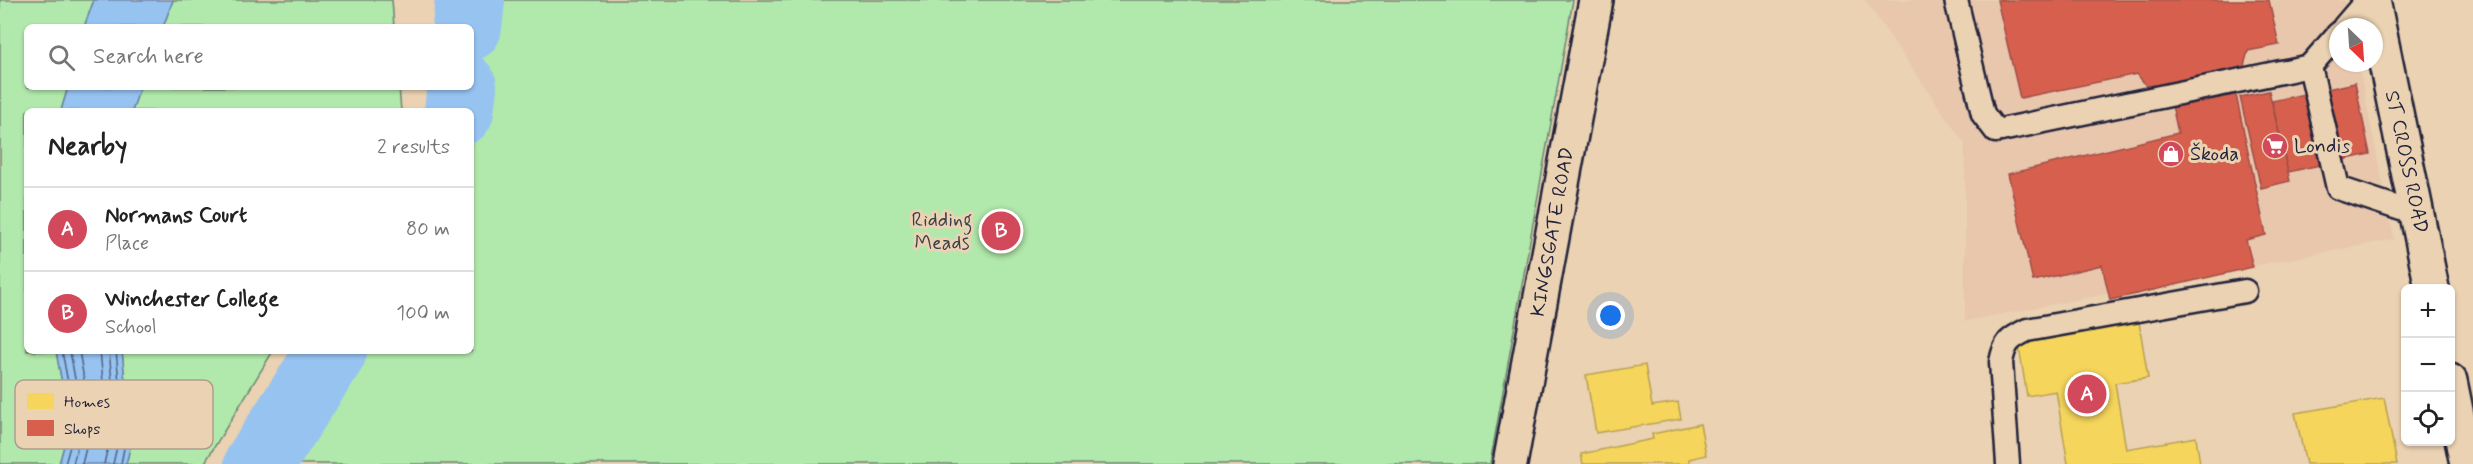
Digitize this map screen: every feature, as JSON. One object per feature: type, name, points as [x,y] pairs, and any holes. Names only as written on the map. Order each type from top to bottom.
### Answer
[{"type":"street","name":"KINGSGATE ROAD","points":[[1510,464],[1596,0]]},
{"type":"street","name":"ST CROSS ROAD","points":[[2373,0],[2431,284]]},
{"type":"street","points":[[2453,392],[2468,464]]},
{"type":"lane","points":[[1956,0],[1983,114],[1996,131],[2310,66],[2329,44]]},
{"type":"lane","points":[[2352,18],[2367,0]]},
{"type":"lane","points":[[2310,66],[2338,188],[2416,214]]},
{"type":"lane","points":[[2008,464],[2001,363],[2004,347],[2012,337],[2028,330],[2245,291]]},
{"type":"shaded area","points":[[1865,0],[2345,0],[2349,18],[2329,18],[2329,72],[2360,72],[2394,239],[1965,321],[1965,144]]},
{"type":"green space","points":[[0,0],[94,0],[85,24],[24,24],[24,90],[67,90],[62,108],[24,108],[24,354],[57,354],[61,380],[15,380],[15,449],[63,449],[59,464],[0,464]]},
{"type":"green space","points":[[173,0],[392,0],[394,24],[164,24]]},
{"type":"green space","name":"Ridding Meads","points":[[476,0],[1573,0],[1490,464],[287,464],[353,354],[474,354],[474,108],[464,108],[466,90],[474,90],[473,24]]},
{"type":"green space","points":[[139,90],[399,90],[401,108],[133,108]]},
{"type":"green space","points":[[122,354],[271,354],[204,464],[126,464],[130,449],[213,449],[213,380],[125,380]]},
{"type":"water","points":[[94,0],[173,0],[164,24],[85,24]]},
{"type":"water","points":[[67,90],[139,90],[133,108],[62,108]]},
{"type":"water","points":[[57,354],[122,354],[125,380],[61,380]]},
{"type":"water","points":[[63,449],[130,449],[126,464],[59,464]]},
{"type":"building: Homes","points":[[2139,322],[2148,378],[2115,383],[2126,449],[2196,437],[2200,464],[2068,464],[2056,391],[2027,396],[2018,340]]},
{"type":"building: Homes","points":[[1645,365],[1652,406],[1678,402],[1681,419],[1596,433],[1586,375]]},
{"type":"building: Homes","points":[[2384,398],[2397,464],[2306,464],[2295,413]]},
{"type":"building: Homes","points":[[1700,424],[1706,455],[1689,459],[1690,464],[1583,464],[1581,454],[1653,439],[1652,434]]},
{"type":"building: Shops","name":"Škoda","points":[[1997,0],[2269,0],[2279,45],[2248,51],[2236,95],[2266,235],[2246,240],[2253,267],[2110,300],[2102,265],[2033,281],[2008,174],[2178,133],[2172,105],[2162,106],[2137,74],[2020,98]]},
{"type":"building: Shops","points":[[2355,83],[2370,154],[2288,172],[2272,101]]},
{"type":"building: Shops","points":[[2269,91],[2290,181],[2261,188],[2240,97]]},
{"type":"waterway","points":[[467,24],[470,0]]},
{"type":"waterway","points":[[459,108],[462,90]]},
{"type":"waterway","points":[[259,464],[330,354]]},
{"type":"place","name":"Londis","points":[[2275,146]]},
{"type":"place","name":"Škoda","points":[[2171,154]]},
{"type":"place","name":"Winchester College","points":[[1001,231]]},
{"type":"place","name":"Normans Court","points":[[2087,394]]}]
